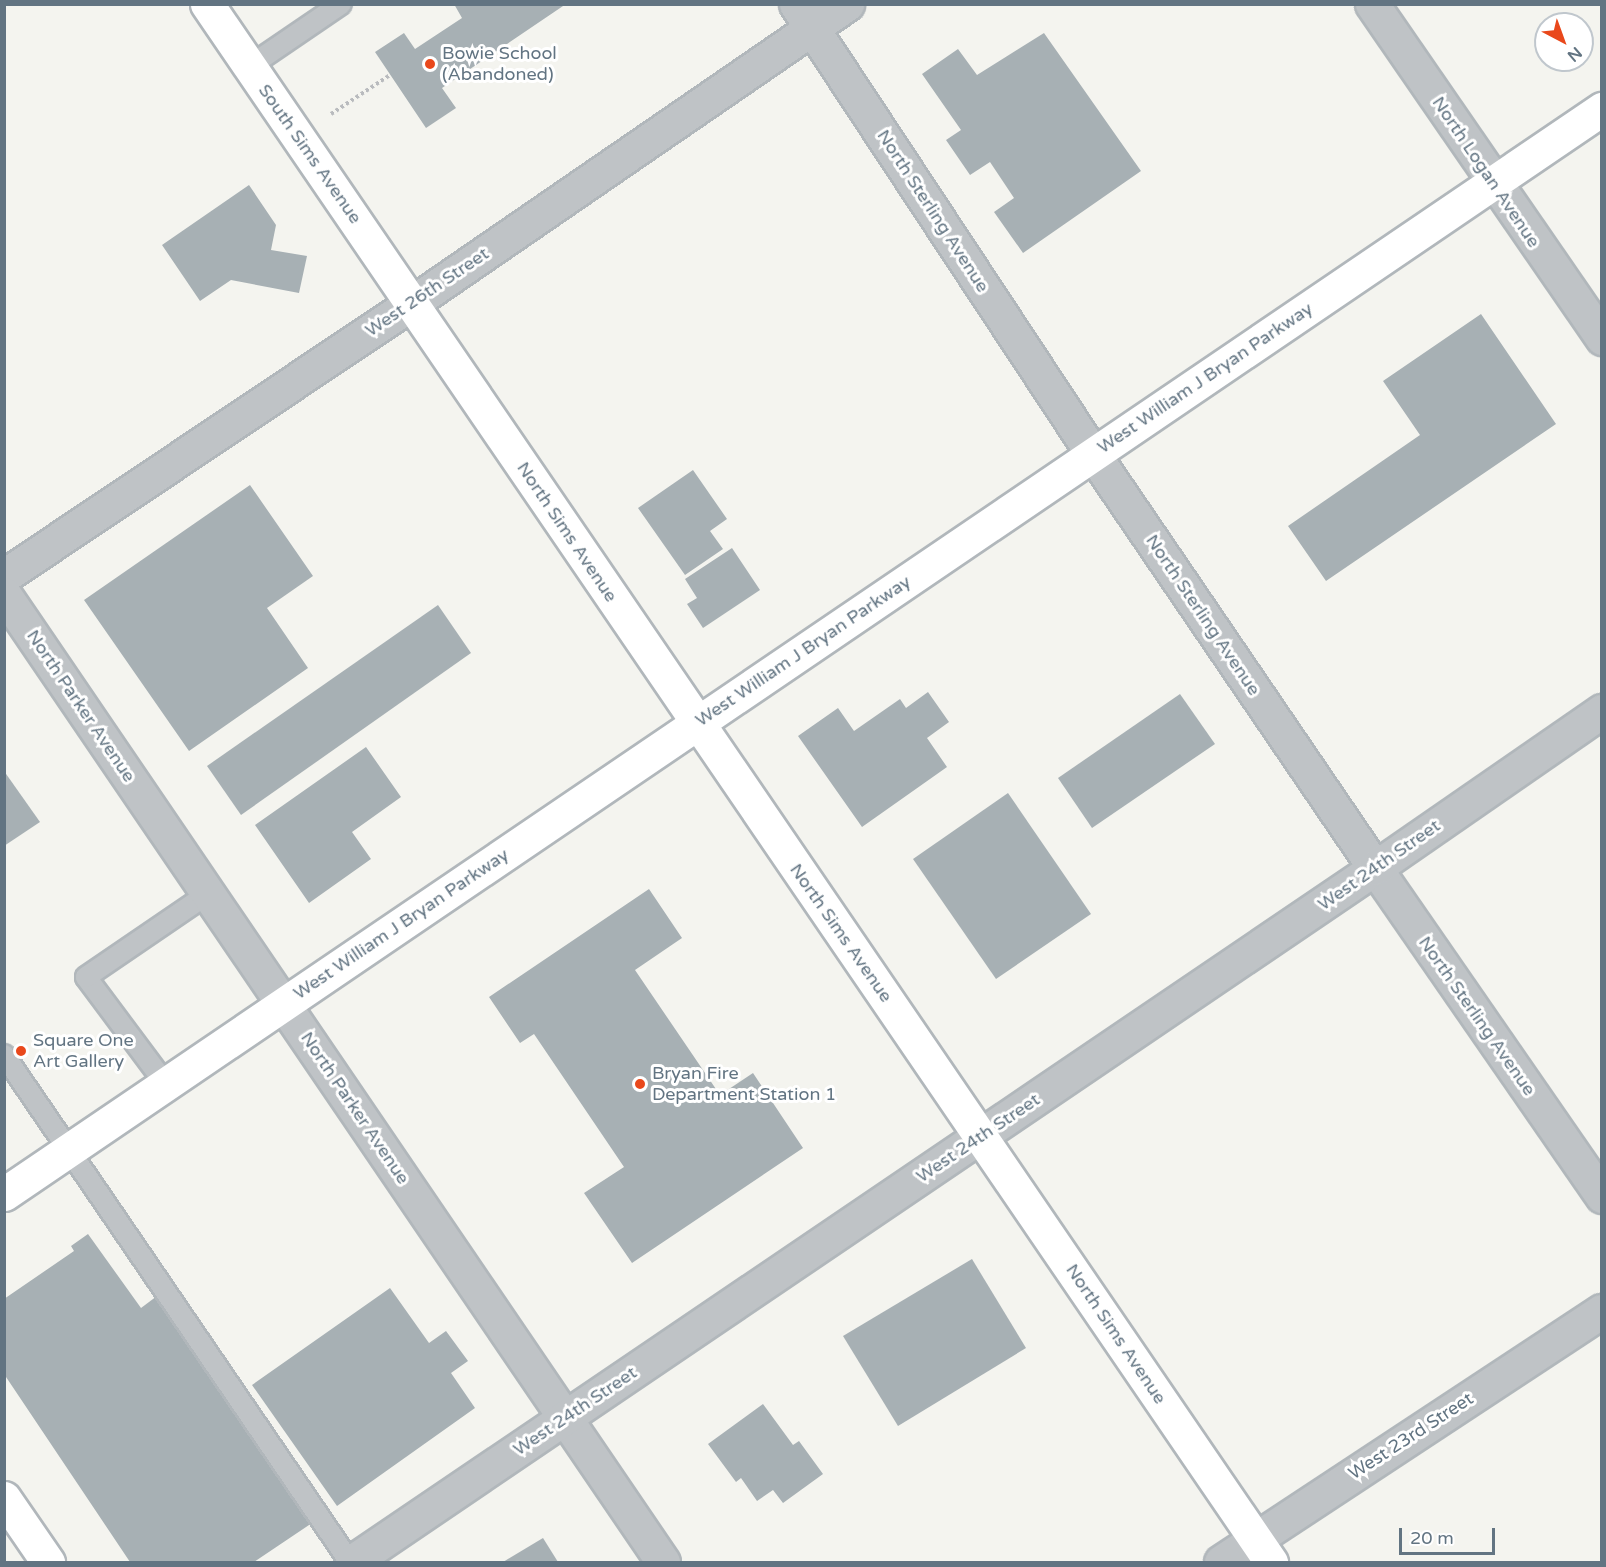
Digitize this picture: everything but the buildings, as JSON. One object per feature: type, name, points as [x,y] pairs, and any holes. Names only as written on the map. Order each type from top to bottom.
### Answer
[{"type":"street","name":"South Sims Avenue","points":[[207,4],[412,303]]},
{"type":"street","name":"West 26th Street","points":[[4,576],[412,303],[804,16],[847,4]]},
{"type":"street","name":"North Logan Avenue","points":[[1372,4],[1602,338]]},
{"type":"street","name":"North Sterling Avenue","points":[[804,16],[1093,454],[1602,1196]]},
{"type":"street","name":"West William J Bryan Parkway","points":[[4,1194],[1602,109]]},
{"type":"street","name":"North Sims Avenue","points":[[412,303],[696,724],[981,1136],[1263,1551]]},
{"type":"street","name":"North Parker Avenue","points":[[4,594],[210,893],[663,1563]]},
{"type":"street","name":"West 24th Street","points":[[351,1563],[1375,868],[1602,711]]},
{"type":"street","name":"West 23rd Street","points":[[1221,1563],[1263,1551],[1602,1311]]},
{"type":"street","points":[[4,1498],[48,1563]]},
{"type":"lane","points":[[250,66],[340,4]]},
{"type":"lane","points":[[165,1083],[86,977],[210,893]]},
{"type":"lane","points":[[4,1055],[351,1563]]},
{"type":"path","points":[[330,114],[390,75]]},
{"type":"place","name":"Bowie School (Abandoned)","points":[[430,64]]},
{"type":"place","name":"Square One Art Gallery","points":[[21,1051]]},
{"type":"place","name":"Bryan Fire Department Station 1","points":[[640,1084]]}]
